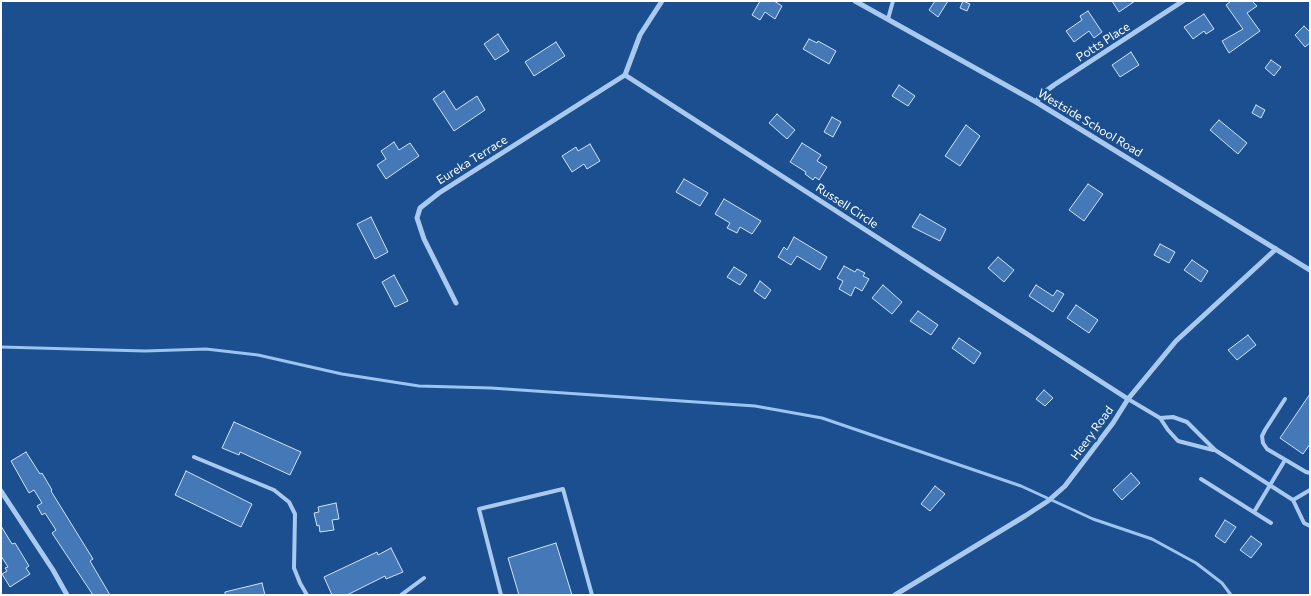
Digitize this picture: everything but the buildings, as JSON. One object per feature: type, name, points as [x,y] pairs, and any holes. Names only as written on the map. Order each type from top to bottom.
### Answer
[{"type":"street","points":[[625,75],[640,35],[662,1]]},
{"type":"street","name":"Westside School Road","points":[[855,1],[1036,102],[1310,270]]},
{"type":"street","name":"Potts Place","points":[[1036,102],[1042,94],[1054,85],[1183,1]]},
{"type":"street","name":"Eureka Terrace","points":[[456,303],[424,239],[417,218],[420,208],[439,192],[625,75]]},
{"type":"street","name":"Russell Circle","points":[[625,75],[1128,399]]},
{"type":"street","name":"Heery Road","points":[[895,595],[1048,500],[1065,486],[1113,423],[1128,399],[1176,341],[1276,249]]},
{"type":"street","points":[[1,491],[53,570],[67,595]]},
{"type":"lane","points":[[888,19],[893,1]]},
{"type":"lane","points":[[1128,399],[1160,418],[1178,441],[1215,450]]},
{"type":"lane","points":[[1285,399],[1262,436],[1263,444],[1267,449],[1310,473]]},
{"type":"lane","points":[[1160,418],[1173,417],[1187,422],[1215,450],[1293,500],[1304,523],[1310,526]]},
{"type":"lane","points":[[194,457],[274,490],[289,502],[295,514],[294,568],[300,583],[308,595]]},
{"type":"lane","points":[[1254,512],[1285,460]]},
{"type":"lane","points":[[1201,479],[1271,523]]},
{"type":"lane","points":[[502,595],[480,508],[564,489],[592,595]]},
{"type":"lane","points":[[1293,500],[1310,490]]},
{"type":"lane","points":[[400,595],[424,578]]},
{"type":"waterway","points":[[1,347],[145,351],[206,349],[258,355],[342,374],[419,386],[491,388],[755,406],[822,418],[1021,486],[1093,519],[1152,539],[1196,563],[1222,583],[1231,595]]}]
